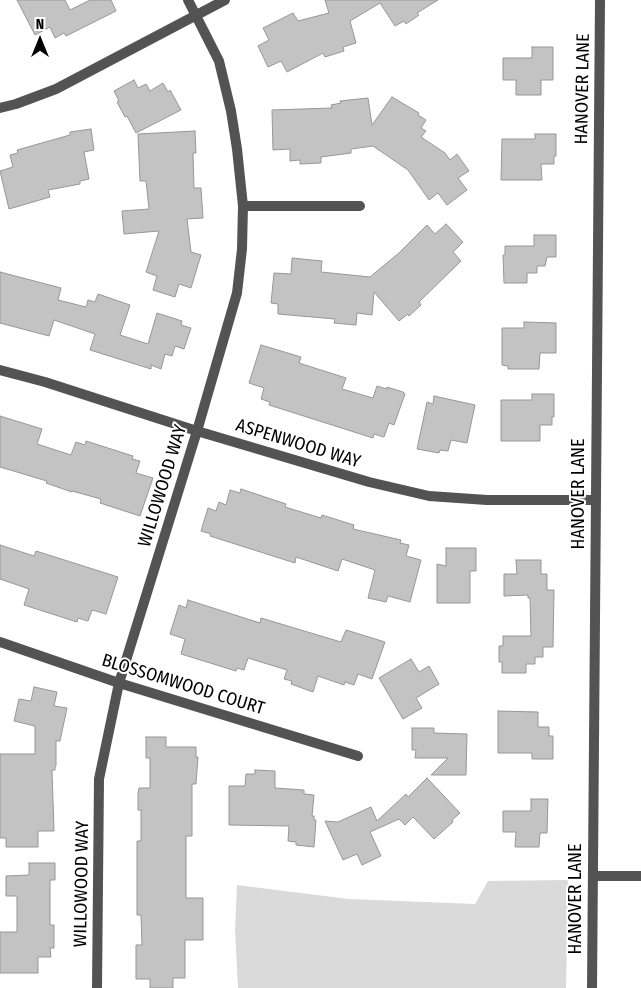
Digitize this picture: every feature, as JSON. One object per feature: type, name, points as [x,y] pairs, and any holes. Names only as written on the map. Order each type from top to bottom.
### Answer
[{"type":"street","name":"WILLOWOOD WAY","points":[[97,988],[99,779],[119,682],[197,431],[237,293],[242,249],[243,206],[237,149],[229,103],[219,60],[188,0]]},
{"type":"street","points":[[0,108],[56,89],[225,0]]},
{"type":"street","name":"HANOVER LANE","points":[[592,988],[600,0]]},
{"type":"street","points":[[243,206],[360,206]]},
{"type":"street","name":"ASPENWOOD WAY","points":[[0,370],[45,382],[197,431],[369,482],[429,496],[487,500],[595,500]]},
{"type":"street","name":"BLOSSOMWOOD COURT","points":[[0,642],[119,682],[358,756]]},
{"type":"street","points":[[592,876],[641,876]]},
{"type":"shaded area","points":[[568,880],[566,988],[238,988],[235,930],[237,885],[349,899],[475,904],[488,881]]},
{"type":"building","points":[[17,0],[65,0],[70,10],[90,0],[111,0],[116,11],[66,36],[64,33],[55,38],[50,27],[35,35]]},
{"type":"building","points":[[325,0],[438,0],[417,13],[419,15],[406,24],[404,21],[395,26],[380,3],[350,21],[356,43],[343,47],[344,51],[325,57],[323,53],[287,72],[281,61],[268,67],[258,46],[269,40],[263,28],[293,13],[298,21],[329,13]]},
{"type":"building","points":[[532,47],[553,47],[553,80],[541,80],[541,95],[516,95],[516,80],[503,80],[503,58],[532,58]]},
{"type":"building","points":[[134,80],[138,88],[146,84],[150,91],[163,83],[168,92],[170,90],[181,110],[136,133],[117,102],[119,101],[114,91]]},
{"type":"building","points":[[392,97],[419,113],[418,115],[426,120],[421,128],[426,131],[421,137],[445,153],[450,160],[457,154],[469,171],[458,178],[467,190],[447,205],[438,193],[429,200],[408,170],[373,146],[351,149],[351,153],[321,157],[321,163],[300,164],[300,160],[290,161],[290,149],[273,150],[272,110],[332,108],[331,105],[341,103],[340,101],[368,98],[372,125]]},
{"type":"building","points":[[91,129],[94,150],[84,152],[89,179],[80,181],[80,184],[48,190],[50,197],[9,209],[0,171],[13,167],[10,155],[18,153],[17,150],[70,135],[70,132]]},
{"type":"building","points":[[195,131],[196,153],[193,153],[194,188],[201,188],[203,218],[187,219],[191,252],[201,255],[191,288],[179,284],[175,297],[153,290],[157,276],[146,272],[159,231],[124,234],[122,211],[149,209],[146,181],[140,181],[138,134]]},
{"type":"building","points":[[535,134],[556,134],[554,164],[541,164],[542,180],[501,180],[502,139],[535,139]]},
{"type":"building","points":[[446,224],[463,242],[453,252],[461,261],[419,302],[421,305],[409,316],[408,314],[399,321],[374,292],[372,315],[357,313],[356,325],[334,323],[335,319],[278,314],[278,304],[271,303],[274,273],[291,274],[292,258],[322,261],[321,272],[370,277],[400,252],[427,225],[435,234]]},
{"type":"building","points":[[534,235],[556,235],[556,257],[547,257],[545,266],[537,266],[537,273],[527,273],[527,283],[504,283],[503,255],[505,255],[505,246],[534,246]]},
{"type":"building","points":[[0,272],[61,288],[58,300],[86,307],[88,300],[95,302],[98,294],[130,305],[120,335],[148,344],[157,313],[182,321],[181,325],[191,328],[184,349],[175,346],[172,356],[165,354],[161,369],[151,365],[151,369],[90,350],[95,334],[54,320],[49,336],[0,323]]},
{"type":"building","points":[[524,322],[556,323],[556,353],[540,353],[539,369],[508,369],[508,366],[502,365],[502,328],[524,328]]},
{"type":"building","points":[[261,345],[301,357],[299,363],[346,378],[342,389],[373,398],[377,386],[403,392],[405,394],[394,425],[389,423],[384,437],[374,434],[373,438],[269,405],[270,402],[261,399],[264,388],[249,383]]},
{"type":"building","points":[[532,394],[554,394],[552,425],[540,425],[540,441],[501,441],[501,400],[532,400]]},
{"type":"building","points":[[434,396],[475,405],[467,443],[451,440],[448,451],[440,450],[439,453],[417,449],[427,402],[433,404]]},
{"type":"building","points":[[0,416],[42,429],[37,444],[71,455],[76,442],[85,445],[86,441],[133,456],[132,459],[140,461],[136,473],[153,478],[140,516],[100,503],[101,499],[72,492],[46,483],[47,481],[0,467]]},
{"type":"building","points":[[241,489],[286,504],[285,507],[321,518],[322,515],[354,525],[353,529],[401,540],[400,543],[409,545],[406,556],[421,560],[410,602],[388,596],[386,602],[368,598],[375,570],[342,559],[338,571],[296,557],[295,563],[210,536],[211,534],[201,531],[208,508],[216,511],[219,502],[226,505],[230,490],[240,493]]},
{"type":"building","points":[[0,545],[34,556],[36,551],[118,577],[106,614],[92,610],[88,621],[78,618],[77,622],[24,605],[29,589],[0,579]]},
{"type":"building","points":[[446,548],[476,548],[476,571],[470,571],[470,603],[437,603],[437,564],[446,566]]},
{"type":"building","points":[[516,560],[541,560],[541,574],[547,574],[547,590],[554,590],[553,647],[543,647],[543,657],[535,657],[535,664],[526,664],[526,673],[502,673],[502,662],[499,662],[499,646],[503,646],[503,636],[531,636],[530,598],[528,598],[528,595],[504,596],[504,574],[517,574]]},
{"type":"building","points":[[188,600],[260,623],[261,618],[341,642],[346,630],[385,642],[372,679],[358,674],[354,685],[345,682],[344,685],[318,676],[313,692],[291,684],[292,681],[284,679],[287,670],[248,658],[244,670],[237,668],[236,671],[181,654],[185,639],[170,634],[179,605],[186,608]]},
{"type":"building","points":[[411,659],[419,672],[429,666],[439,684],[416,698],[422,708],[403,719],[379,678]]},
{"type":"building","points":[[34,687],[57,692],[54,706],[67,708],[60,741],[56,741],[56,766],[55,770],[52,770],[54,831],[38,831],[38,847],[6,847],[6,838],[0,838],[0,754],[35,754],[35,726],[14,721],[19,699],[31,701]]},
{"type":"building","points":[[498,711],[538,712],[538,727],[549,727],[549,736],[553,736],[553,759],[532,759],[532,753],[498,753]]},
{"type":"building","points":[[412,728],[434,728],[434,733],[467,734],[466,775],[431,775],[448,758],[415,758],[416,750],[412,750]]},
{"type":"building","points":[[146,737],[166,737],[166,747],[196,747],[196,757],[198,757],[196,784],[192,784],[192,836],[186,836],[186,898],[203,898],[203,940],[185,940],[185,978],[173,978],[173,988],[150,988],[150,979],[136,979],[136,945],[142,945],[141,915],[137,915],[137,841],[141,841],[141,810],[138,810],[138,794],[139,788],[150,788],[150,758],[146,758]]},
{"type":"building","points":[[255,770],[275,771],[275,788],[304,790],[304,794],[314,795],[312,816],[316,820],[314,847],[296,845],[296,842],[288,841],[289,826],[229,825],[229,786],[245,786],[246,774],[255,774]]},
{"type":"building","points":[[427,778],[460,813],[452,820],[453,822],[434,839],[413,817],[405,825],[399,819],[370,832],[381,856],[362,865],[357,854],[343,860],[325,821],[338,822],[371,807],[377,821],[406,794],[408,797]]},
{"type":"building","points":[[531,799],[548,799],[547,833],[540,833],[539,847],[515,847],[516,832],[503,832],[503,811],[531,811]]},
{"type":"building","points":[[29,863],[55,863],[55,880],[50,880],[50,925],[54,925],[54,948],[50,948],[51,957],[38,957],[38,973],[0,973],[0,932],[17,932],[17,896],[6,896],[6,876],[29,875]]}]
